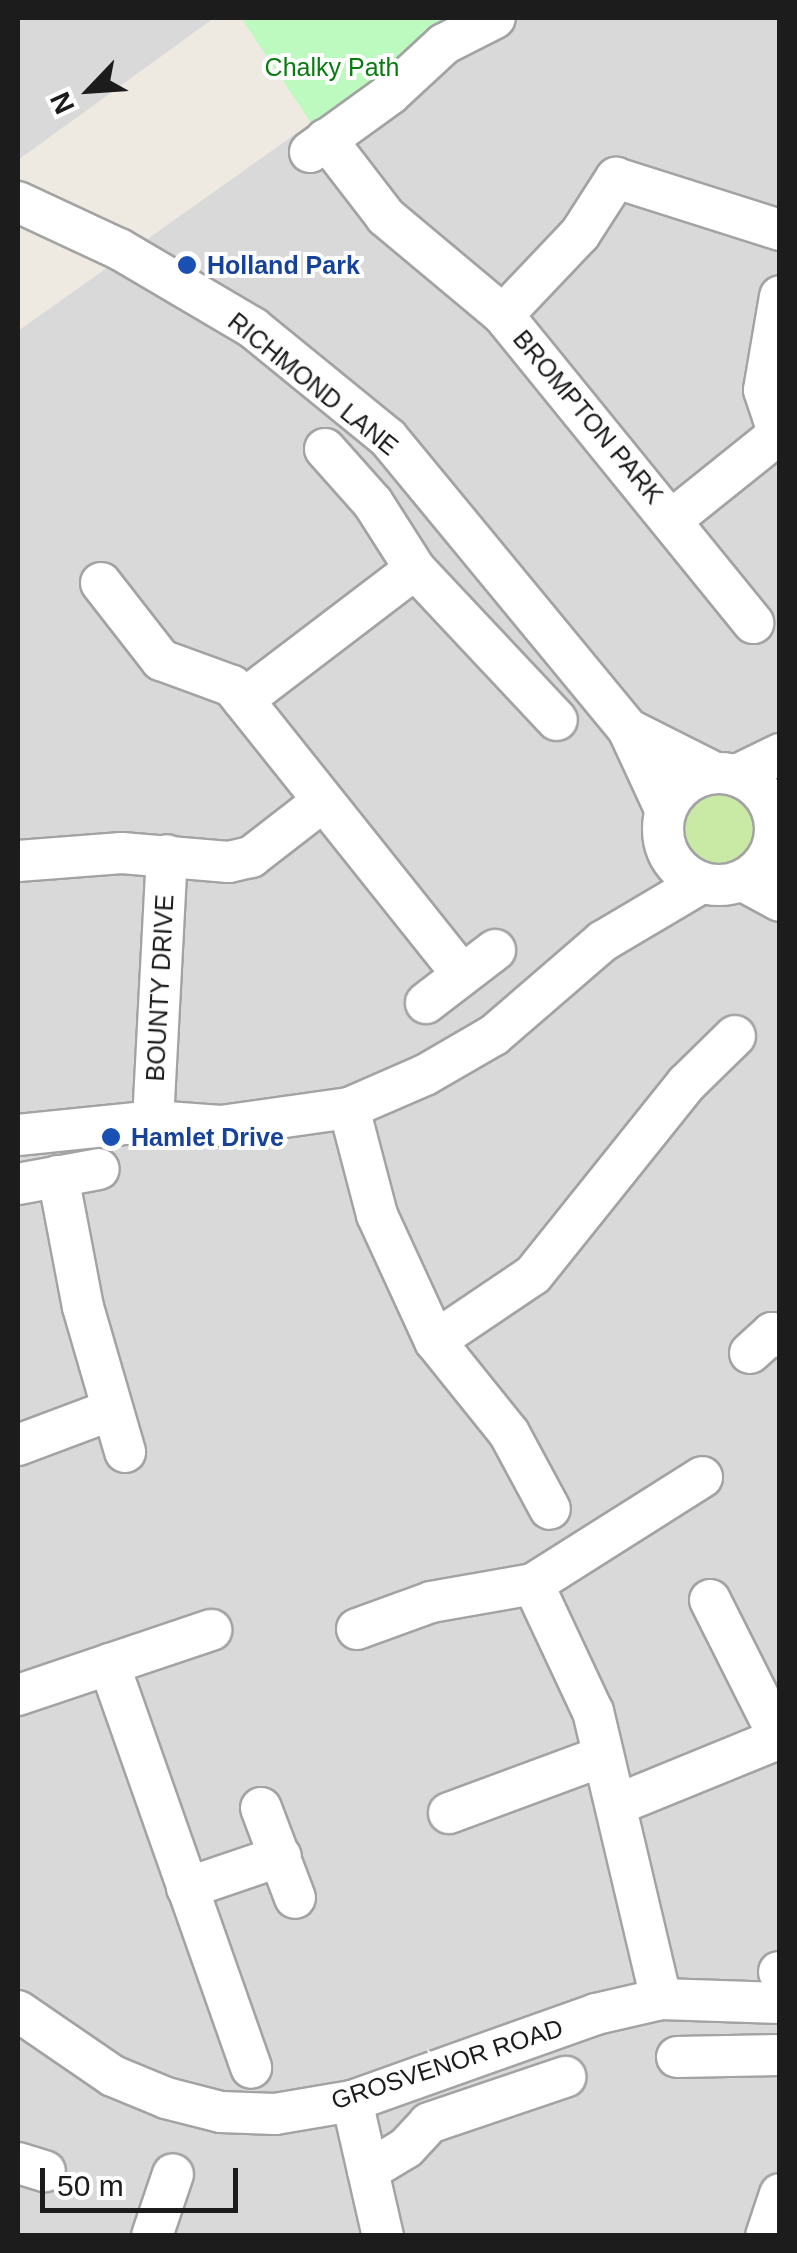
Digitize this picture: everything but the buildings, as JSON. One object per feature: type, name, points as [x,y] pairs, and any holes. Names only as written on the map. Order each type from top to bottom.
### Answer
[{"type":"street","name":"BROMPTON PARK","points":[[495,18],[444,44],[390,94],[318,146],[386,217],[503,314],[674,518],[753,623]]},
{"type":"street","name":"BROMPTON PARK","points":[[503,314],[580,234],[616,178],[780,230]]},
{"type":"street","name":"RICHMOND LANE","points":[[18,202],[119,249],[253,328],[388,438],[628,730],[664,826]]},
{"type":"street","points":[[779,432],[764,390],[780,296]]},
{"type":"street","name":"BROMPTON PARK","points":[[674,518],[779,432]]},
{"type":"street","name":"RICHMOND LANE","points":[[325,449],[373,502],[415,568],[558,720]]},
{"type":"street","points":[[242,700],[415,568]]},
{"type":"street","points":[[101,583],[148,650],[181,671],[232,686],[462,974]]},
{"type":"street","name":"RICHMOND LANE","points":[[628,730],[725,774]]},
{"type":"street","points":[[603,941],[650,876],[676,791],[780,754]]},
{"type":"street","points":[[725,774],[758,788],[776,802],[765,866],[780,902]]},
{"type":"street","points":[[18,862],[167,855],[251,857],[322,802]]},
{"type":"street","points":[[664,826],[677,868],[702,883]]},
{"type":"street","name":"BOUNTY DRIVE","points":[[153,1121],[167,855]]},
{"type":"street","points":[[18,1135],[153,1121],[220,1126],[349,1108],[425,1076],[494,1035],[603,941],[702,883],[765,866]]},
{"type":"street","points":[[426,1003],[495,950]]},
{"type":"street","points":[[436,1341],[533,1275],[687,1083],[735,1036]]},
{"type":"street","points":[[349,1108],[378,1215],[436,1341],[509,1433],[550,1509]]},
{"type":"street","points":[[18,1184],[99,1169]]},
{"type":"street","points":[[58,1176],[70,1251],[125,1452]]},
{"type":"street","points":[[18,1445],[111,1410]]},
{"type":"street","points":[[357,1629],[432,1602],[533,1584],[702,1476]]},
{"type":"street","points":[[533,1584],[593,1712],[661,1999]]},
{"type":"street","points":[[616,1805],[779,1736],[710,1600]]},
{"type":"street","points":[[18,1695],[211,1630]]},
{"type":"street","points":[[109,1664],[251,2068]]},
{"type":"street","points":[[448,1813],[604,1756]]},
{"type":"street","points":[[261,1808],[295,1898]]},
{"type":"street","points":[[187,1888],[281,1856]]},
{"type":"street","name":"GROSVENOR ROAD","points":[[18,2011],[113,2076],[184,2103],[221,2112],[275,2114],[352,2101],[596,2014],[661,1999],[780,2002]]},
{"type":"street","points":[[677,2057],[780,2055]]},
{"type":"street","points":[[368,2172],[406,2148],[430,2123],[566,2077]]},
{"type":"street","points":[[352,2101],[383,2236]]},
{"type":"street","points":[[163,2233],[173,2174]]},
{"type":"street","points":[[766,2236],[780,2194]]},
{"type":"shaded area","points":[[18,18],[214,18],[18,160]]},
{"type":"shaded area","points":[[514,18],[779,18],[779,2235],[18,2235],[18,331],[311,123],[326,129]]},
{"type":"green space","name":"Chalky Path","points":[[241,18],[476,18],[326,129],[311,123]]},
{"type":"green space","points":[[716,791],[742,802],[753,828],[742,854],[716,865],[690,854],[679,828],[690,802]]},
{"type":"place","name":"Holland Park","points":[[187,265]]},
{"type":"place","name":"Hamlet Drive","points":[[111,1137]]}]
